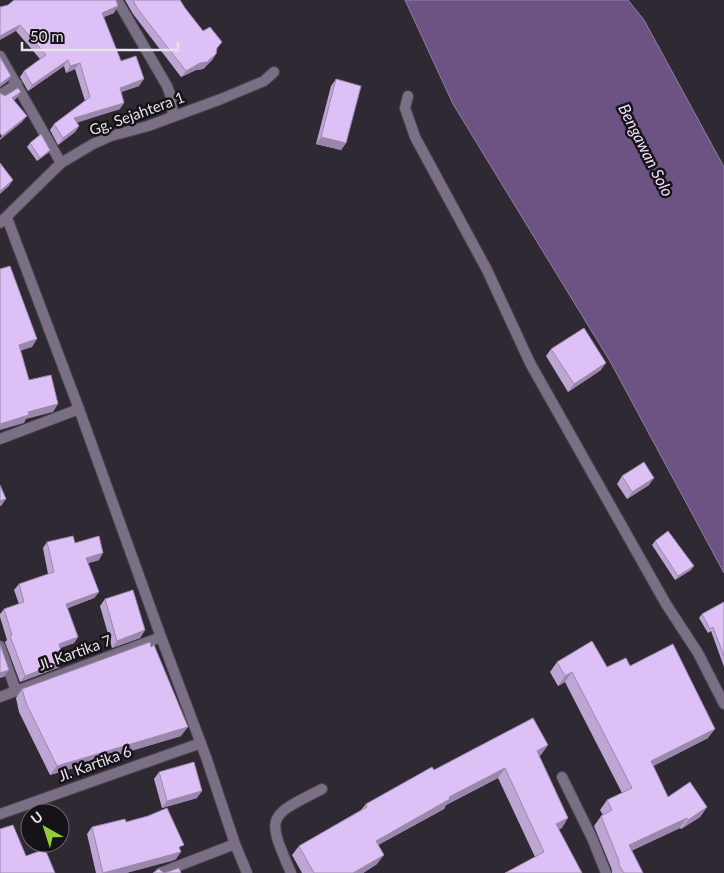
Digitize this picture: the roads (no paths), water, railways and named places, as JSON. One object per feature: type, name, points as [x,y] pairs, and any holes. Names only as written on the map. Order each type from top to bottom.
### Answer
[{"type":"street","points":[[117,0],[167,86],[171,97],[173,116]]},
{"type":"street","points":[[0,56],[62,163]]},
{"type":"street","name":"Gg. Sejahtera 1","points":[[3,220],[62,163],[93,144],[248,89],[264,81],[274,72]]},
{"type":"street","points":[[0,95],[17,84]]},
{"type":"street","points":[[408,96],[405,108],[415,137],[487,270],[530,363],[666,604],[698,653],[724,704]]},
{"type":"street","points":[[3,220],[79,408],[247,873]]},
{"type":"street","points":[[0,439],[79,408]]},
{"type":"street","name":"Jl. Kartika 7","points":[[0,697],[161,637]]},
{"type":"street","points":[[0,646],[16,691]]},
{"type":"street","name":"Jl. Kartika 6","points":[[0,814],[201,743]]},
{"type":"street","points":[[562,776],[592,838],[606,873]]},
{"type":"street","points":[[291,873],[274,830],[276,818],[287,807],[322,789]]},
{"type":"street","points":[[160,873],[235,844]]},
{"type":"water","name":"Bengawan Solo","points":[[405,0],[628,0],[644,20],[724,167],[724,573],[611,363],[453,104]]}]
